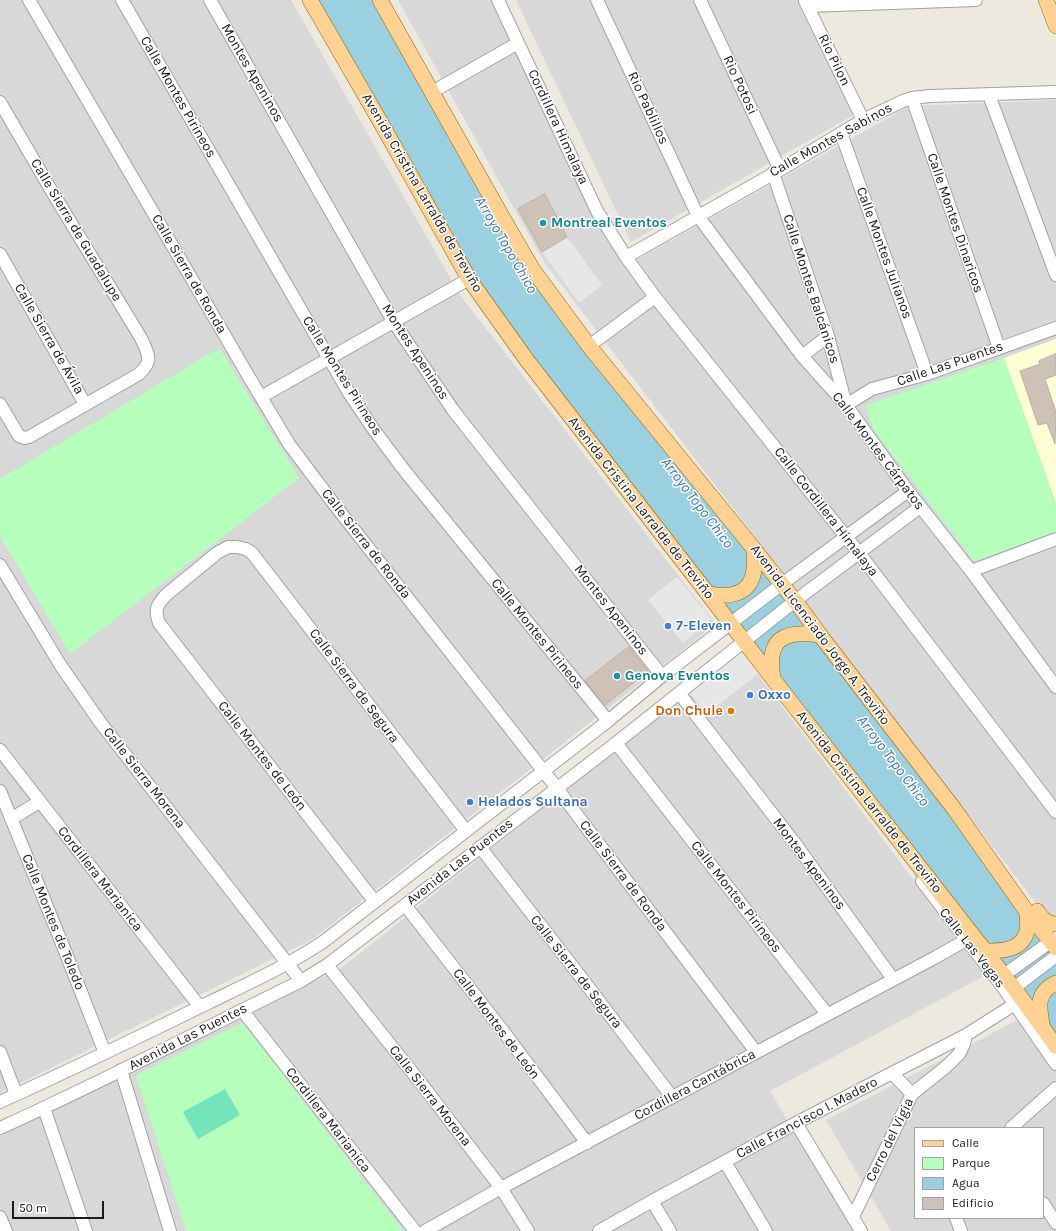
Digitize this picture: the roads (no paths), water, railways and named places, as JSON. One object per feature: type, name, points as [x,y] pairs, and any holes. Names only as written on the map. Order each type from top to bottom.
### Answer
[{"type":"main road","name":"Avenida Cristina Larralde de Treviño","points":[[310,0],[469,279],[526,358],[714,595],[773,679],[876,812],[1017,986],[1056,1046]]},
{"type":"main road","name":"Avenida Licenciado Jorge A. Treviño","points":[[380,0],[532,270],[589,346],[754,549],[776,589],[789,605],[820,635],[955,810],[1027,918],[1053,948]]},
{"type":"main road","points":[[1046,0],[1056,26]]},
{"type":"main road","points":[[714,595],[732,595],[747,587],[754,572],[754,549]]},
{"type":"main road","points":[[773,679],[770,664],[771,657],[773,650],[780,640],[786,636],[800,634],[820,635]]},
{"type":"main road","points":[[955,810],[1044,920],[1051,924],[1056,924]]},
{"type":"main road","points":[[990,951],[1012,949],[1016,946],[1026,934],[1027,918]]},
{"type":"main road","points":[[1042,1026],[1039,1007],[1040,1001],[1043,993],[1056,983]]},
{"type":"street","name":"Calle Sierra de Ronda","points":[[29,0],[289,444],[556,787],[756,1052]]},
{"type":"street","name":"Calle Montes Pirineos","points":[[122,0],[349,393],[404,470],[608,721]]},
{"type":"street","name":"Montes Apeninos","points":[[210,0],[394,321],[453,410],[662,676]]},
{"type":"street","name":"Cordillera Himalaya","points":[[498,0],[597,211]]},
{"type":"street","name":"Rio Pablillos","points":[[597,0],[698,216]]},
{"type":"street","name":"Rio Potosi","points":[[700,0],[776,171]]},
{"type":"street","points":[[806,3],[976,0]]},
{"type":"street","name":"Rio Pilon","points":[[806,3],[863,120]]},
{"type":"street","points":[[432,92],[518,43]]},
{"type":"street","name":"Calle Montes Sabinos","points":[[626,257],[863,120],[890,106],[912,98],[930,96],[1056,92]]},
{"type":"street","points":[[989,95],[1056,275]]},
{"type":"street","name":"Calle Montes Dinaricos","points":[[912,98],[999,348]]},
{"type":"street","name":"Calle Sierra de Guadalupe","points":[[0,102],[54,195],[141,338],[147,351],[149,360],[146,367],[139,374],[85,404]]},
{"type":"street","name":"Calle Montes Julianos","points":[[841,133],[927,374]]},
{"type":"street","name":"Calle Montes Balcánicos","points":[[776,171],[828,336],[846,405]]},
{"type":"street","name":"Calle Cordillera Himalaya","points":[[597,211],[626,257],[655,297],[859,553],[1056,812]]},
{"type":"street","name":"Calle Montes Cárpatos","points":[[698,216],[802,356],[846,405],[908,491],[971,571],[1056,687]]},
{"type":"street","name":"Calle Sierra de Ávila","points":[[0,254],[85,404]]},
{"type":"street","points":[[261,397],[469,279]]},
{"type":"street","points":[[589,346],[655,297]]},
{"type":"street","name":"Calle Las Puentes","points":[[846,405],[872,389],[927,374],[1056,328]]},
{"type":"street","points":[[802,356],[828,336]]},
{"type":"street","points":[[0,404],[17,432],[25,438],[85,404]]},
{"type":"street","name":"Avenida Las Puentes","points":[[0,1102],[200,1007],[288,963],[323,942],[608,721],[662,676],[908,491]]},
{"type":"street","name":"Avenida Las Puentes","points":[[0,1128],[44,1108],[301,981],[327,965],[556,787],[616,743],[789,605],[920,507]]},
{"type":"street","points":[[971,571],[1056,539]]},
{"type":"street","name":"Calle Montes de León","points":[[237,546],[228,547],[217,553],[166,595],[156,607],[158,623],[375,902]]},
{"type":"street","name":"Calle Sierra de Segura","points":[[237,546],[246,549],[252,554],[466,831]]},
{"type":"street","name":"Calle Sierra Morena","points":[[0,565],[5,584],[96,716],[301,981]]},
{"type":"street","name":"Montes Apeninos","points":[[679,693],[797,846],[894,979]]},
{"type":"street","name":"Calle Montes Pirineos","points":[[616,743],[827,1014]]},
{"type":"street","name":"Cordillera Marianica","points":[[0,750],[200,1007]]},
{"type":"street","name":"Calle Montes de Toledo","points":[[0,790],[105,1053]]},
{"type":"street","points":[[11,819],[39,802]]},
{"type":"street","name":"Calle Las Vegas","points":[[876,812],[882,827],[1015,1004],[1056,1064]]},
{"type":"street","name":"Calle Sierra de Segura","points":[[480,847],[672,1097]]},
{"type":"street","name":"Calle Montes de León","points":[[405,905],[503,1031],[587,1143]]},
{"type":"street","name":"Cordillera Cantábrica","points":[[426,1231],[501,1188],[966,940]]},
{"type":"street","points":[[1007,973],[1053,948]]},
{"type":"street","points":[[1017,986],[1053,948]]},
{"type":"street","name":"Calle Sierra Morena","points":[[327,965],[501,1188],[528,1231]]},
{"type":"street","name":"Calle Francisco I. Madero","points":[[599,1231],[796,1123],[966,1035],[1015,1004]]},
{"type":"street","name":"Cordillera Marianica","points":[[242,1010],[415,1231]]},
{"type":"street","name":"Cerro del Vigia","points":[[853,1217],[912,1094],[947,1066],[959,1054],[964,1044],[966,1035]]},
{"type":"street","points":[[0,1052],[16,1094]]},
{"type":"street","points":[[121,1070],[170,1231]]},
{"type":"street","points":[[892,1073],[912,1094]]},
{"type":"street","points":[[1012,1127],[1056,1088]]},
{"type":"street","points":[[44,1108],[86,1231]]},
{"type":"street","points":[[796,1123],[861,1231]]},
{"type":"street","points":[[725,1162],[766,1231]]},
{"type":"street","points":[[652,1201],[670,1231]]},
{"type":"street","points":[[1044,1205],[1056,1223]]},
{"type":"street","points":[[0,1217],[6,1231]]},
{"type":"street","points":[[956,1219],[961,1231]]},
{"type":"water","name":"Arroyo Topo Chico","points":[[310,0],[380,0],[533,270],[1056,949],[1056,1046],[469,279]]},
{"type":"place","name":"Montreal Eventos","points":[[543,223]]},
{"type":"place","name":"7-Eleven","points":[[668,626]]},
{"type":"place","name":"Genova Eventos","points":[[617,676]]},
{"type":"place","name":"Oxxo","points":[[750,695]]},
{"type":"place","name":"Don Chule","points":[[731,711]]},
{"type":"place","name":"Helados Sultana","points":[[470,802]]}]
